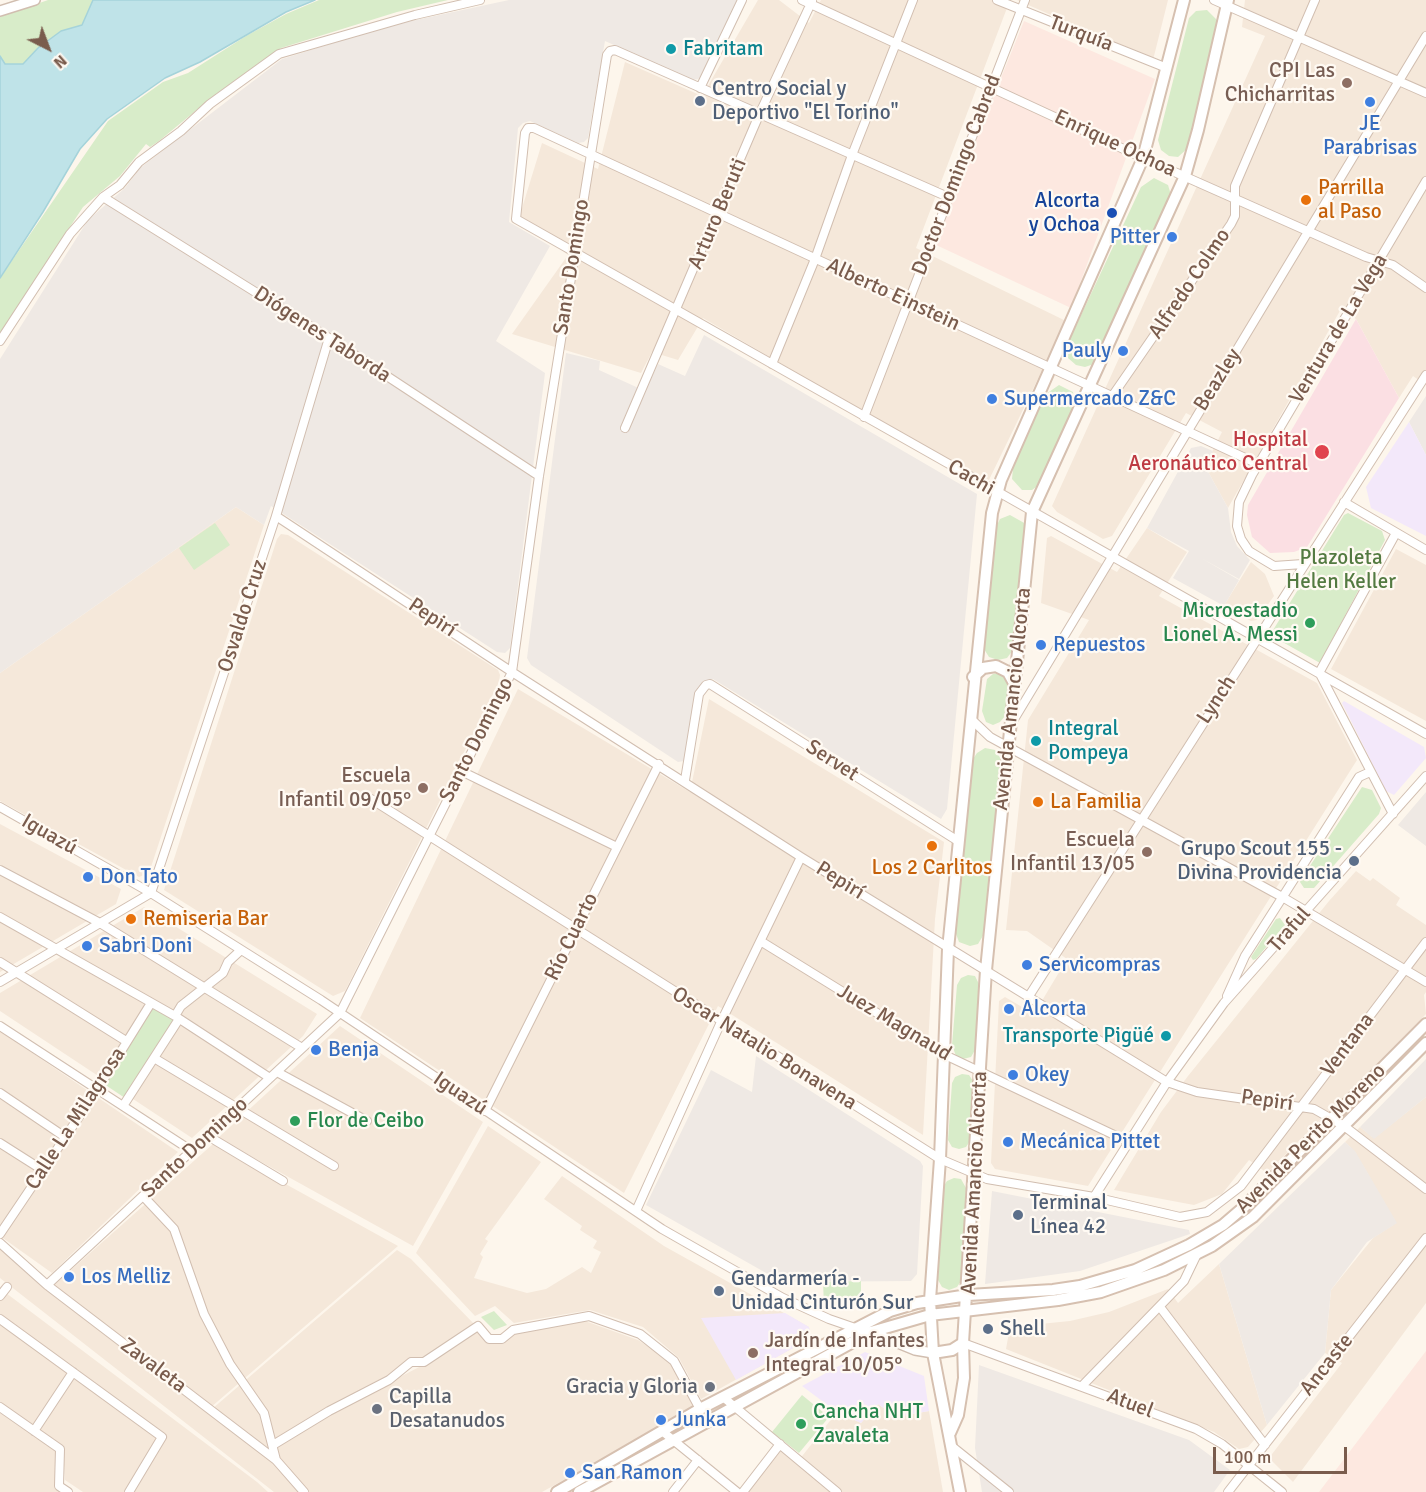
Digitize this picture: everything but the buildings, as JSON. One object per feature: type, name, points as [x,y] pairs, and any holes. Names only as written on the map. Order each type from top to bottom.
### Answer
[{"type":"main road","name":"Avenida Amancio Alcorta","points":[[960,1492],[954,1448],[933,1353],[930,1300],[940,1159],[948,948],[973,677],[996,492],[1143,158],[1184,0]]},
{"type":"main road","name":"Avenida Amancio Alcorta","points":[[950,1433],[958,1415],[962,1387],[986,970],[1032,512],[1185,176],[1227,3]]},
{"type":"main road","points":[[973,677],[983,668],[996,666],[1008,672],[1014,683]]},
{"type":"main road","name":"Avenida Perito Moreno","points":[[1193,1250],[1244,1207],[1426,1024]]},
{"type":"main road","name":"Avenida Perito Moreno","points":[[1193,1250],[1229,1235],[1252,1216],[1426,1043]]},
{"type":"main road","points":[[557,1492],[700,1409],[852,1328],[890,1311],[930,1300],[968,1295],[1053,1290],[1098,1282],[1193,1250]]},
{"type":"main road","points":[[579,1492],[671,1439],[871,1332],[930,1315],[1058,1300],[1101,1292],[1164,1270],[1193,1250]]},
{"type":"main road","points":[[933,1353],[952,1350],[963,1343]]},
{"type":"street","points":[[0,11],[35,0]]},
{"type":"street","points":[[0,341],[70,234],[103,198],[120,185],[139,162],[181,131],[210,104],[279,54],[406,17],[480,0]]},
{"type":"street","points":[[742,0],[700,88],[948,197]]},
{"type":"street","name":"Enrique Ochoa","points":[[802,0],[812,2],[1143,158],[1394,265],[1426,288]]},
{"type":"street","points":[[772,364],[815,260],[852,155],[913,0]]},
{"type":"street","name":"Turquía","points":[[997,0],[1167,68]]},
{"type":"street","name":"Doctor Domingo Cabred","points":[[864,417],[1025,0]]},
{"type":"street","points":[[1214,0],[1227,3],[1426,93]]},
{"type":"street","name":"Alfredo Colmo","points":[[1113,395],[1232,224],[1235,216],[1233,198],[1235,186],[1315,0]]},
{"type":"street","name":"Arturo Beruti","points":[[625,428],[759,115],[812,2]]},
{"type":"street","name":"Beazley","points":[[1010,724],[1426,36]]},
{"type":"street","name":"Santo Domingo","points":[[47,1285],[340,1013],[512,672],[539,476],[607,55],[610,51],[615,50],[700,88]]},
{"type":"street","name":"Alberto Einstein","points":[[516,219],[525,133],[528,128],[718,213],[1258,464]]},
{"type":"street","name":"Ventura de La Vega","points":[[1303,564],[1274,566],[1249,550],[1241,539],[1237,509],[1258,464],[1426,181]]},
{"type":"street","name":"Diógenes Taborda","points":[[103,198],[329,338],[539,476]]},
{"type":"street","name":"Cachi","points":[[516,219],[1426,734]]},
{"type":"street","name":"Osvaldo Cruz","points":[[151,893],[276,516],[329,338]]},
{"type":"street","name":"Lynch","points":[[1029,996],[1303,564],[1426,375]]},
{"type":"street","points":[[1344,502],[1426,550]]},
{"type":"street","name":"Pepirí","points":[[276,516],[512,672],[685,780],[801,857],[1167,1082],[1197,1092],[1314,1109],[1344,1126],[1426,1190]]},
{"type":"street","points":[[1393,814],[1319,673],[1396,533]]},
{"type":"street","name":"Servet","points":[[685,780],[699,694],[706,685],[715,686],[958,841]]},
{"type":"street","points":[[969,715],[984,733],[1284,898],[1426,982]]},
{"type":"street","name":"Río Cuarto","points":[[485,1111],[659,764]]},
{"type":"street","points":[[461,771],[616,847]]},
{"type":"street","name":"Traful","points":[[1224,1003],[1245,956],[1359,777],[1370,772]]},
{"type":"street","name":"Traful","points":[[1094,1197],[1167,1082],[1224,1003],[1426,776]]},
{"type":"street","name":"Oscar Natalio Bonavena","points":[[371,800],[940,1159],[973,1174],[1094,1197],[1180,1217],[1190,1217]]},
{"type":"street","name":"Iguazú","points":[[0,807],[151,893],[340,1013],[636,1211],[745,1278],[807,1310],[852,1328],[871,1332],[915,1350],[933,1353]]},
{"type":"street","points":[[636,1211],[720,1022],[762,942],[801,857]]},
{"type":"street","points":[[0,870],[100,922],[302,1048]]},
{"type":"street","points":[[0,982],[151,893]]},
{"type":"street","points":[[0,917],[177,1017],[270,1078]]},
{"type":"street","name":"Juez Magnaud","points":[[762,942],[945,1055],[1129,1142]]},
{"type":"street","name":"Ventana","points":[[1190,1217],[1218,1206],[1240,1186],[1426,942]]},
{"type":"street","points":[[123,1106],[154,1058],[181,1006],[206,988],[241,950]]},
{"type":"street","points":[[0,962],[126,1041]]},
{"type":"street","name":"Calle La Milagrosa","points":[[0,1234],[97,1090],[151,1003]]},
{"type":"street","points":[[0,1026],[192,1150]]},
{"type":"street","points":[[154,1058],[334,1166]]},
{"type":"street","points":[[277,1072],[367,1121]]},
{"type":"street","points":[[0,1093],[65,1137]]},
{"type":"street","points":[[208,1136],[283,1181]]},
{"type":"street","points":[[0,1143],[44,1171]]},
{"type":"street","points":[[143,1196],[174,1229],[204,1314],[230,1364],[264,1413],[276,1460]]},
{"type":"street","name":"Ancaste","points":[[1228,1492],[1426,1238]]},
{"type":"street","name":"Zavaleta","points":[[0,1243],[47,1285],[276,1460],[304,1492]]},
{"type":"street","points":[[1082,1386],[1184,1281],[1193,1250]]},
{"type":"street","points":[[0,1296],[7,1287]]},
{"type":"street","points":[[1160,1307],[1265,1445]]},
{"type":"street","points":[[273,1445],[329,1411],[389,1380],[411,1362],[424,1362],[478,1326],[489,1339],[502,1339],[513,1330],[589,1316],[640,1334],[674,1360],[700,1409]]},
{"type":"street","points":[[0,1319],[162,1437],[129,1492]]},
{"type":"street","name":"Atuel","points":[[963,1343],[1196,1428],[1222,1444],[1282,1492]]},
{"type":"street","points":[[34,1431],[73,1372]]},
{"type":"street","points":[[723,1397],[837,1492]]},
{"type":"street","points":[[0,1407],[60,1449],[59,1486],[68,1492]]},
{"type":"street","points":[[662,1431],[738,1492]]},
{"type":"street","points":[[743,1492],[780,1444]]},
{"type":"street","points":[[954,1448],[1009,1492]]},
{"type":"street","points":[[673,1492],[698,1461]]},
{"type":"shaded area","points":[[509,0],[737,0],[702,76],[698,79],[693,80],[605,41],[588,138],[584,142],[578,143],[530,121],[518,128],[509,222],[550,246],[496,341],[545,373],[510,648],[505,653],[497,652],[271,506],[264,525],[236,507],[0,673],[0,359],[88,220],[125,188],[140,168],[282,59],[388,26]]},
{"type":"shaded area","points":[[758,0],[779,0],[809,23],[821,0],[1010,0],[916,248],[1066,321],[987,484],[703,318],[678,360],[652,352],[641,373],[512,334],[568,255],[519,218],[542,143],[598,169],[625,62],[702,96]]},
{"type":"shaded area","points":[[1017,0],[1168,0],[1153,60]]},
{"type":"shaded area","points":[[1245,0],[1426,0],[1426,385],[1413,376],[1399,398],[1356,319],[1341,309],[1228,508],[1205,466],[1222,432],[1186,413],[1112,536],[1103,539],[1057,512],[1052,506],[1265,36],[1242,27]]},
{"type":"shaded area","points":[[1024,21],[1155,79],[1071,308],[934,244]]},
{"type":"shaded area","name":"Hospital Aeronáutico Central","points":[[1356,319],[1399,398],[1307,547],[1294,552],[1270,553],[1252,537],[1247,515],[1248,505]]},
{"type":"shaded area","points":[[704,335],[977,494],[947,809],[941,819],[713,679],[703,681],[695,693],[684,761],[678,762],[531,665],[527,658],[566,353],[600,361],[599,370],[645,391],[658,364],[685,376]]},
{"type":"shaded area","points":[[1426,396],[1426,455],[1409,422]]},
{"type":"shaded area","points":[[1409,422],[1426,455],[1426,536],[1371,508],[1366,487]]},
{"type":"shaded area","points":[[1201,446],[1213,451],[1205,466],[1228,508],[1231,532],[1237,546],[1250,560],[1239,579],[1201,558],[1239,580],[1224,606],[1173,578],[1189,551],[1147,528],[1191,448]]},
{"type":"shaded area","points":[[236,507],[264,525],[149,873],[139,877],[0,801],[0,673]]},
{"type":"shaded area","points":[[1147,528],[1187,552],[1159,596],[1317,683],[1357,760],[1088,1186],[995,1169],[991,1163],[999,1001],[1005,997],[1034,1014],[1067,959],[1027,931],[1006,930],[1028,720],[1089,620],[1041,603],[1047,538],[1051,536],[1117,572]]},
{"type":"shaded area","points":[[281,534],[288,535],[498,670],[500,675],[499,682],[345,991],[333,996],[164,890],[277,539]]},
{"type":"shaded area","points":[[1396,549],[1426,565],[1426,721],[1331,669]]},
{"type":"shaded area","points":[[1251,562],[1265,574],[1274,596],[1257,620],[1251,621],[1223,607]]},
{"type":"shaded area","points":[[518,689],[690,792],[709,699],[944,842],[935,919],[923,1135],[718,1006],[624,1193],[360,1018]]},
{"type":"shaded area","points":[[1344,701],[1424,747],[1426,758],[1394,795],[1386,791],[1342,703]]},
{"type":"shaded area","points":[[1426,792],[1426,846],[1398,825]]},
{"type":"shaded area","points":[[0,824],[121,889],[116,904],[0,972]]},
{"type":"shaded area","points":[[1356,871],[1370,881],[1373,878],[1400,898],[1396,905],[1426,925],[1426,992],[1424,995],[1426,1014],[1267,1173],[1249,1160],[1222,1194],[1194,1205],[1114,1190],[1161,1112],[1188,1076],[1329,901]]},
{"type":"shaded area","points":[[144,907],[317,1014],[303,1036],[192,1138],[0,1011],[0,993]]},
{"type":"shaded area","points":[[340,1026],[483,1122],[413,1246],[218,1138]]},
{"type":"shaded area","points":[[0,1031],[178,1152],[52,1273],[0,1236]]},
{"type":"shaded area","points":[[756,1056],[920,1161],[923,1166],[917,1274],[911,1281],[782,1282],[646,1205],[711,1070],[752,1092]]},
{"type":"shaded area","points":[[1426,1059],[1426,1097],[1374,1139],[1360,1127]]},
{"type":"shaded area","points":[[1426,1097],[1426,1303],[1293,1482],[1269,1458],[1342,1363],[1325,1353],[1331,1290],[1373,1238],[1396,1223],[1355,1152],[1345,1142],[1360,1127],[1374,1138]]},
{"type":"shaded area","points":[[488,1126],[541,1162],[485,1239],[488,1241],[480,1254],[483,1257],[474,1278],[527,1293],[546,1289],[582,1267],[591,1273],[601,1252],[593,1248],[597,1241],[580,1230],[582,1226],[544,1199],[562,1176],[664,1246],[809,1327],[811,1338],[701,1399],[679,1358],[643,1327],[590,1310],[514,1323],[495,1306],[475,1316],[416,1253]]},
{"type":"shaded area","points":[[1345,1142],[1355,1151],[1397,1223],[1367,1242],[1331,1290],[1325,1353],[1267,1425],[1219,1264]]},
{"type":"shaded area","points":[[213,1144],[398,1246],[210,1408],[54,1285]]},
{"type":"shaded area","points":[[992,1191],[1189,1230],[1190,1234],[1080,1271],[985,1284]]},
{"type":"shaded area","points":[[0,1247],[206,1412],[262,1451],[299,1492],[274,1492],[0,1278]]},
{"type":"shaded area","points":[[397,1250],[411,1259],[476,1326],[423,1361],[336,1404],[265,1448],[212,1409]]},
{"type":"shaded area","points":[[1219,1264],[1267,1425],[1248,1447],[1239,1449],[1214,1432],[1006,1349],[1010,1327],[1070,1321],[1109,1312],[1168,1289],[1178,1303]]},
{"type":"shaded area","points":[[6,1293],[268,1492],[83,1492],[65,1480],[63,1446],[0,1402],[0,1300]]},
{"type":"shaded area","name":"Jardín de Infantes Integral 10/05°","points":[[785,1313],[809,1327],[811,1338],[736,1380],[701,1318]]},
{"type":"shaded area","points":[[585,1321],[638,1340],[670,1361],[696,1407],[542,1492],[309,1492],[268,1452],[338,1409],[425,1364],[478,1328],[493,1335]]},
{"type":"shaded area","points":[[1426,1351],[1426,1492],[1319,1492]]},
{"type":"shaded area","points":[[865,1352],[924,1376],[929,1411],[896,1417],[878,1404],[861,1423],[837,1412],[802,1386]]},
{"type":"shaded area","points":[[979,1365],[1189,1440],[1230,1470],[1214,1492],[982,1492],[975,1448]]},
{"type":"shaded area","points":[[878,1404],[896,1417],[929,1411],[943,1492],[743,1492],[780,1444],[799,1460],[837,1412],[861,1423]]},
{"type":"shaded area","points":[[0,1410],[56,1450],[59,1484],[71,1492],[0,1492]]},
{"type":"green space","points":[[48,0],[93,0],[82,25],[61,31],[38,48],[23,64],[5,64],[0,56],[0,17]]},
{"type":"green space","points":[[319,0],[448,0],[397,12],[281,48],[216,94],[159,141],[150,147],[146,144],[120,176],[83,207],[0,334],[0,278],[108,121],[163,82],[188,73],[246,36],[286,14]]},
{"type":"green space","points":[[1207,10],[1218,21],[1189,147],[1178,157],[1169,156],[1161,150],[1158,140],[1189,18],[1196,11]]},
{"type":"green space","points":[[1154,178],[1168,185],[1171,195],[1094,364],[1085,367],[1076,365],[1068,358],[1068,343],[1141,187]]},
{"type":"green space","points":[[1059,385],[1073,392],[1075,407],[1039,485],[1032,490],[1022,490],[1012,479],[1013,468],[1046,394]]},
{"type":"green space","name":"Plazoleta Helen Keller","points":[[1348,513],[1382,531],[1385,540],[1320,663],[1270,635],[1344,515]]},
{"type":"green space","points":[[1010,515],[1026,524],[1013,650],[1007,658],[998,660],[989,657],[984,649],[996,527],[1000,519]]},
{"type":"green space","points":[[215,523],[230,545],[194,570],[179,548]]},
{"type":"green space","points":[[1000,673],[1006,677],[1009,684],[1005,716],[993,725],[986,722],[982,711],[987,679],[993,674]]},
{"type":"green space","points":[[985,748],[995,750],[1001,759],[984,934],[978,944],[970,946],[959,942],[955,931],[973,759]]},
{"type":"green space","points":[[1362,787],[1372,790],[1381,808],[1379,814],[1314,888],[1304,888],[1300,882],[1302,878]]},
{"type":"green space","points":[[1280,918],[1285,925],[1253,960],[1251,957],[1276,919]]},
{"type":"green space","points":[[968,975],[975,976],[980,986],[975,1050],[971,1057],[963,1059],[956,1056],[952,1045],[957,985],[961,978]]},
{"type":"green space","points":[[153,1007],[175,1021],[125,1098],[104,1084]]},
{"type":"green space","points":[[962,1074],[969,1075],[975,1084],[970,1141],[966,1147],[959,1149],[952,1147],[948,1140],[952,1083],[955,1077]]},
{"type":"green space","points":[[954,1178],[961,1179],[966,1188],[961,1281],[957,1287],[949,1290],[942,1287],[938,1280],[943,1187],[947,1181]]},
{"type":"green space","points":[[861,1281],[861,1304],[824,1305],[823,1282]]},
{"type":"green space","points":[[494,1311],[507,1325],[494,1330],[481,1317]]},
{"type":"green space","name":"Cancha NHT Zavaleta","points":[[802,1395],[829,1417],[799,1453],[772,1432]]},
{"type":"water","points":[[93,0],[315,0],[286,12],[200,62],[165,78],[107,119],[80,149],[0,278],[0,56],[5,64],[23,64],[38,48],[61,31],[82,25]]},
{"type":"place","name":"Fabritam","points":[[671,49]]},
{"type":"place","name":"CPI Las Chicharritas","points":[[1347,83]]},
{"type":"place","name":"Centro Social y Deportivo \"El Torino\"","points":[[700,101]]},
{"type":"place","name":"JE Parabrisas","points":[[1370,102]]},
{"type":"place","name":"Parrilla al Paso","points":[[1306,200]]},
{"type":"place","name":"Alcorta y Ochoa","points":[[1112,213]]},
{"type":"place","name":"Pitter","points":[[1172,237]]},
{"type":"place","name":"Pauly","points":[[1123,351]]},
{"type":"place","name":"Supermercado Z&C","points":[[992,399]]},
{"type":"place","name":"Hospital Aeronáutico Central","points":[[1322,452]]},
{"type":"place","name":"Microestadio Lionel A. Messi","points":[[1310,623]]},
{"type":"place","name":"Repuestos","points":[[1041,645]]},
{"type":"place","name":"Integral Pompeya","points":[[1036,741]]},
{"type":"place","name":"Escuela Infantil 09/05°","points":[[423,788]]},
{"type":"place","name":"La Familia","points":[[1038,802]]},
{"type":"place","name":"Los 2 Carlitos","points":[[932,846]]},
{"type":"place","name":"Escuela Infantil 13/05","points":[[1147,852]]},
{"type":"place","name":"Grupo Scout 155 - Divina Providencia","points":[[1354,861]]},
{"type":"place","name":"Don Tato","points":[[88,877]]},
{"type":"place","name":"Remiseria Bar","points":[[131,919]]},
{"type":"place","name":"Sabri Doni","points":[[87,946]]},
{"type":"place","name":"Servicompras","points":[[1027,965]]},
{"type":"place","name":"Alcorta","points":[[1009,1009]]},
{"type":"place","name":"Transporte Pigüé","points":[[1166,1036]]},
{"type":"place","name":"Benja","points":[[316,1050]]},
{"type":"place","name":"Okey","points":[[1013,1075]]},
{"type":"place","name":"Flor de Ceibo","points":[[295,1121]]},
{"type":"place","name":"Mecánica Pittet","points":[[1008,1142]]},
{"type":"place","name":"Terminal Línea 42","points":[[1018,1215]]},
{"type":"place","name":"Los Melliz","points":[[69,1277]]},
{"type":"place","name":"Gendarmería - Unidad Cinturón Sur","points":[[719,1291]]},
{"type":"place","name":"Shell","points":[[988,1329]]},
{"type":"place","name":"Jardín de Infantes Integral 10/05°","points":[[753,1353]]},
{"type":"place","name":"Gracia y Gloria","points":[[710,1387]]},
{"type":"place","name":"Capilla Desatanudos","points":[[377,1409]]},
{"type":"place","name":"Junka","points":[[661,1420]]},
{"type":"place","name":"Cancha NHT Zavaleta","points":[[801,1424]]},
{"type":"place","name":"San Ramon","points":[[570,1473]]}]
